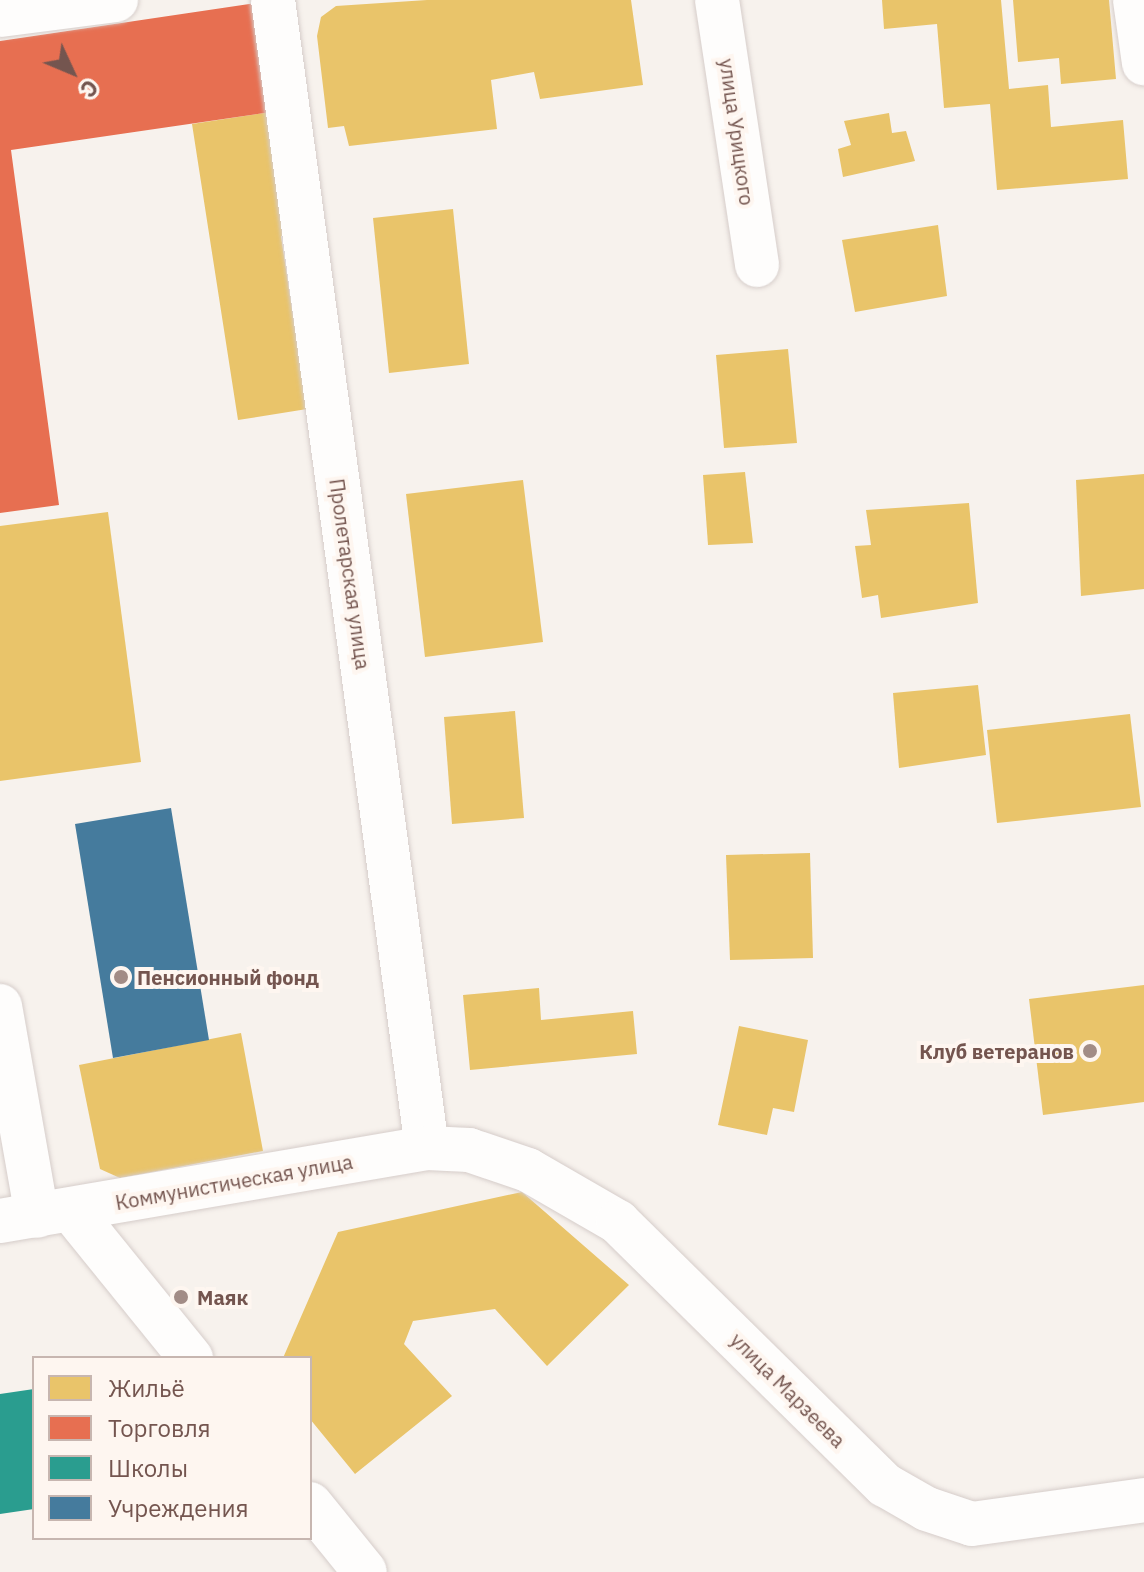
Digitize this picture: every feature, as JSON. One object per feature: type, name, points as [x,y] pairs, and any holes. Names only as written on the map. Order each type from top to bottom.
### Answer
[{"type":"street","points":[[0,15],[116,0]]},
{"type":"street","name":"Пролетарская улица","points":[[273,0],[448,1149]]},
{"type":"street","name":"улица Урицкого","points":[[717,0],[757,265]]},
{"type":"street","points":[[1135,0],[1144,63]]},
{"type":"street","points":[[0,1006],[36,1215],[189,1356]]},
{"type":"street","name":"Коммунистическая улица","points":[[36,1215],[448,1149]]},
{"type":"street","name":"улица Марзеева","points":[[448,1149],[528,1170],[618,1222],[885,1485],[927,1509],[972,1524],[1144,1500]]},
{"type":"street","points":[[312,1506],[365,1572]]},
{"type":"building: Жильё","points":[[427,0],[631,0],[643,85],[540,99],[534,72],[491,80],[497,129],[349,146],[344,126],[328,128],[317,36],[321,17],[336,6]]},
{"type":"building: Жильё","points":[[882,0],[1001,0],[1009,89],[1048,85],[1051,127],[1123,120],[1128,179],[997,190],[990,104],[944,108],[937,24],[884,29]]},
{"type":"building: Жильё","points":[[1013,0],[1109,0],[1116,79],[1061,84],[1059,58],[1018,62]]},
{"type":"building: Жильё","points":[[271,112],[290,235],[281,236],[307,409],[238,420],[192,124]]},
{"type":"building: Жильё","points":[[889,113],[892,133],[906,131],[915,161],[843,177],[838,149],[851,145],[844,121]]},
{"type":"building: Жильё","points":[[453,209],[469,364],[389,373],[373,218]]},
{"type":"building: Жильё","points":[[938,225],[947,296],[855,312],[842,240]]},
{"type":"building: Жильё","points":[[788,349],[797,443],[724,448],[716,355]]},
{"type":"building: Жильё","points":[[745,472],[753,543],[708,545],[703,475]]},
{"type":"building: Жильё","points":[[1144,474],[1144,589],[1081,596],[1076,480]]},
{"type":"building: Жильё","points":[[523,480],[543,642],[425,657],[406,494]]},
{"type":"building: Жильё","points":[[969,503],[978,603],[881,618],[878,595],[862,598],[855,546],[871,545],[866,510]]},
{"type":"building: Жильё","points":[[108,512],[141,762],[0,781],[0,526]]},
{"type":"building: Жильё","points":[[978,685],[986,755],[899,768],[893,693]]},
{"type":"building: Жильё","points":[[515,711],[524,818],[452,824],[444,717]]},
{"type":"building: Жильё","points":[[1130,714],[1141,807],[997,823],[987,730]]},
{"type":"building: Жильё","points":[[810,853],[813,958],[730,960],[726,855]]},
{"type":"building: Жильё","name":"Клуб ветеранов","points":[[1144,985],[1144,1102],[1043,1115],[1029,999]]},
{"type":"building: Жильё","points":[[539,988],[541,1020],[633,1011],[637,1054],[470,1070],[463,995]]},
{"type":"building: Жильё","points":[[739,1026],[808,1040],[794,1112],[773,1108],[767,1135],[718,1125]]},
{"type":"building: Жильё","points":[[241,1033],[263,1151],[120,1178],[100,1169],[79,1065]]},
{"type":"building: Жильё","points":[[522,1192],[629,1285],[547,1366],[495,1309],[413,1321],[404,1344],[452,1396],[355,1474],[312,1421],[312,1356],[284,1356],[338,1232]]},
{"type":"building: Торговля","points":[[256,3],[271,112],[11,150],[59,505],[0,513],[0,41]]},
{"type":"building: Школы","points":[[32,1389],[32,1509],[0,1514],[0,1394]]},
{"type":"building: Учреждения","points":[[171,808],[209,1040],[113,1058],[75,824]]},
{"type":"place","name":"Пенсионный фонд","points":[[121,977]]},
{"type":"place","name":"Клуб ветеранов","points":[[1090,1051]]},
{"type":"place","name":"Маяк","points":[[181,1297]]}]
